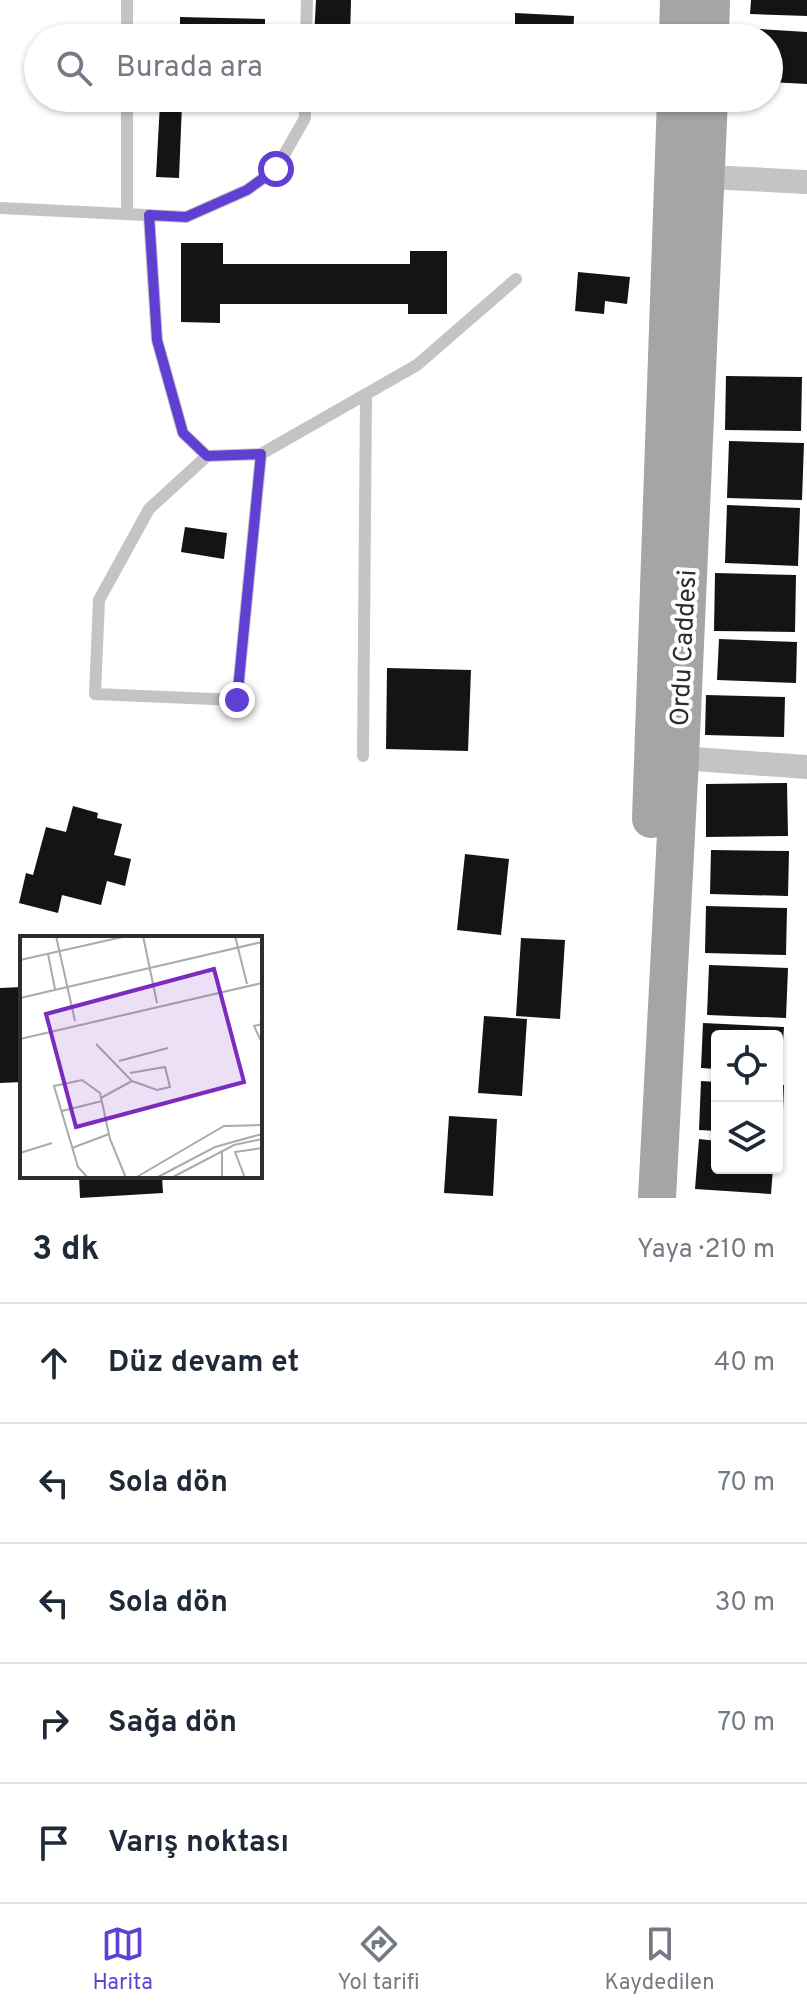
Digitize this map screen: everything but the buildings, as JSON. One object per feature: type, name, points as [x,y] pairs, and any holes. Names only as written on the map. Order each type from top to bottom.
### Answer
[{"type":"main road","points":[[678,24],[679,0]]},
{"type":"main road","points":[[710,24],[711,0]]},
{"type":"main road","name":"Ordu Caddesi","points":[[639,1198],[676,112]]},
{"type":"main road","name":"Ordu Caddesi","points":[[657,1198],[709,112]]},
{"type":"street","points":[[707,177],[807,182]]},
{"type":"street","points":[[680,758],[807,767]]},
{"type":"lane","points":[[127,0],[127,24]]},
{"type":"lane","points":[[306,24],[307,0]]},
{"type":"lane","points":[[127,112],[127,214]]},
{"type":"lane","points":[[0,208],[186,217],[247,190],[276,169],[305,118],[305,112]]},
{"type":"lane","points":[[149,215],[157,340],[183,433],[207,456]]},
{"type":"lane","points":[[261,454],[237,700],[95,694],[99,600],[149,509],[207,456],[261,454],[417,365],[516,279]]},
{"type":"lane","points":[[363,756],[366,394]]},
{"type":"route","points":[[237,700],[261,454],[207,456],[183,433],[157,340],[149,215],[186,217],[247,190],[276,169]]}]
